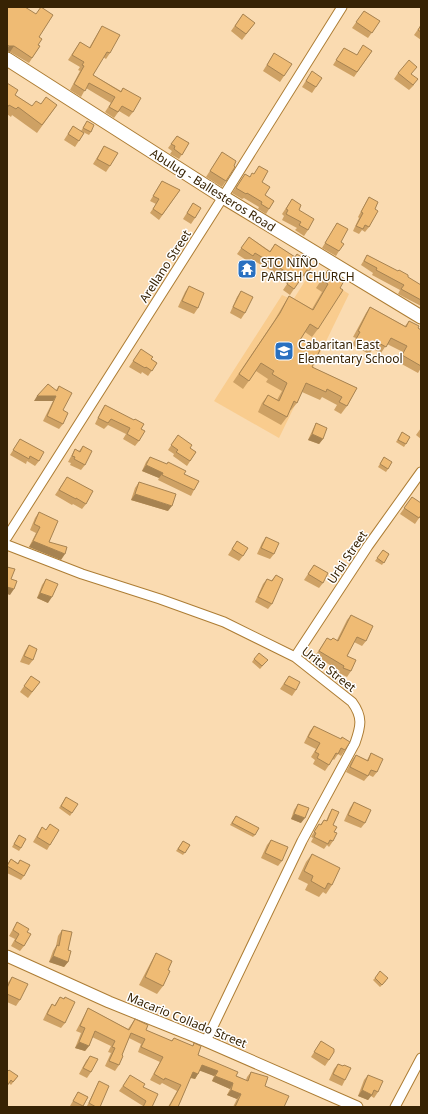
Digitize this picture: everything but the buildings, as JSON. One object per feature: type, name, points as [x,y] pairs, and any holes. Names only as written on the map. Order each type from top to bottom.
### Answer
[{"type":"main road","name":"Abulug - Ballesteros Road","points":[[7,59],[223,197],[421,317]]},
{"type":"street","name":"Arellano Street","points":[[7,537],[342,7]]},
{"type":"street","name":"Urbi Street","points":[[295,657],[368,546],[421,472]]},
{"type":"street","name":"Urita Street","points":[[7,545],[82,574],[160,599],[224,622],[295,657],[352,702],[358,710],[361,720],[355,743],[302,841],[206,1041]]},
{"type":"street","name":"Macario Collado Street","points":[[7,956],[109,1002],[206,1041],[358,1107]]},
{"type":"street","points":[[395,1107],[421,1058]]},
{"type":"shaded area","name":"Cabaritan East Elementary School","points":[[312,270],[349,294],[279,438],[214,401],[282,295],[293,300]]},
{"type":"place","name":"STO NIÑO PARISH CHURCH","points":[[247,269]]},
{"type":"place","name":"Cabaritan East Elementary School","points":[[284,351]]}]
